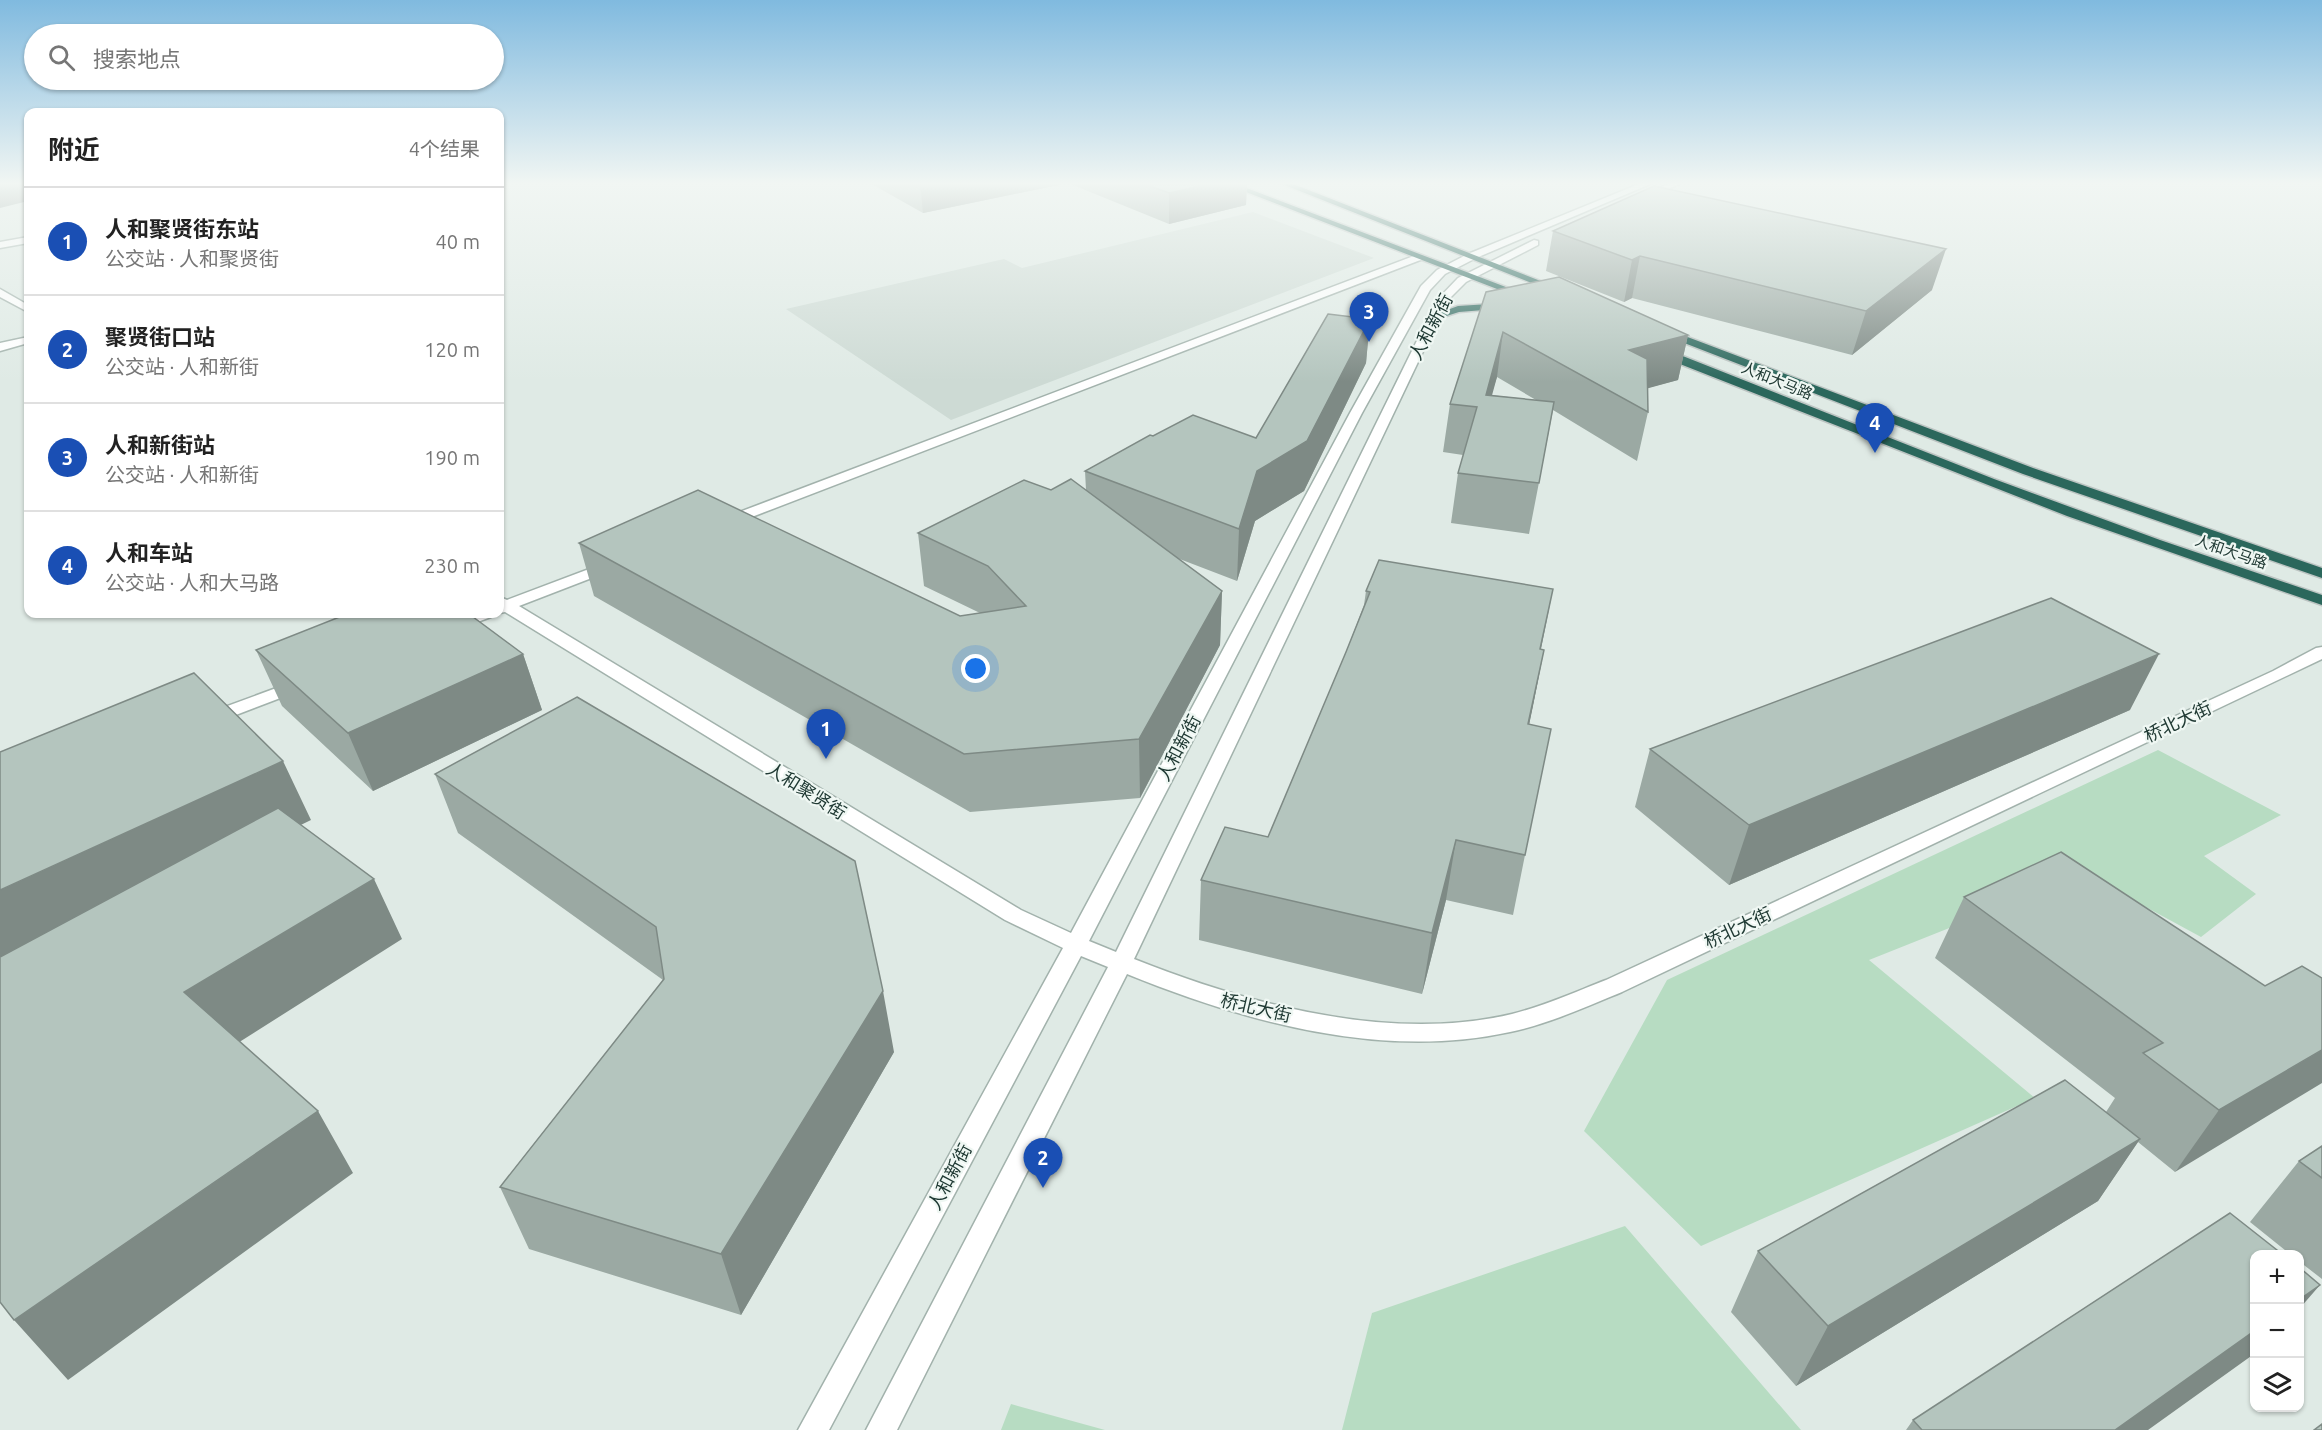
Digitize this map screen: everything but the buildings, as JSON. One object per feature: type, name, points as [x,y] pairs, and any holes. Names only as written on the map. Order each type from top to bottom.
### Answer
[{"type":"highway","points":[[1398,249],[1471,275],[1535,304],[1480,306],[1458,309],[1434,317]]},
{"type":"highway","points":[[1453,249],[1572,295]]},
{"type":"highway","name":"人和大马路","points":[[1655,328],[2049,479],[2322,573]]},
{"type":"highway","name":"人和大马路","points":[[1652,348],[2003,487],[2214,564],[2322,600]]},
{"type":"street","name":"人和新街","points":[[813,1430],[1076,945],[1417,300],[1434,278],[1449,267],[1489,249]]},
{"type":"street","name":"人和新街","points":[[881,1430],[1122,962],[1442,300],[1453,287],[1471,275],[1524,249]]},
{"type":"street","points":[[717,525],[1419,257]]},
{"type":"street","points":[[0,292],[24,307]]},
{"type":"street","points":[[0,347],[24,341]]},
{"type":"street","points":[[504,604],[628,559]]},
{"type":"street","name":"人和聚贤街","points":[[504,607],[962,886],[1013,915],[1076,945],[1122,962]]},
{"type":"street","points":[[441,630],[474,618]]},
{"type":"street","name":"桥北大街","points":[[1122,962],[1194,992],[1244,1006],[1314,1021],[1389,1032],[1455,1031],[1511,1023],[1561,1007],[1614,986],[2269,680],[2322,652]]},
{"type":"street","points":[[187,727],[320,677]]},
{"type":"shaded area","points":[[1101,249],[1350,249],[1374,258],[951,420],[786,309],[1004,259],[1022,268]]},
{"type":"green space","points":[[2158,750],[2281,815],[2204,856],[2256,894],[2201,937],[2085,874],[1869,960],[2035,1098],[1701,1246],[1584,1131],[1667,980]]},
{"type":"green space","points":[[1625,1226],[1801,1430],[1342,1430],[1372,1313]]},
{"type":"green space","points":[[1011,1404],[1105,1430],[1001,1430]]},
{"type":"place","name":"人和新街站","points":[[1369,342]]},
{"type":"place","name":"人和车站","points":[[1875,453]]},
{"type":"place","name":"人和聚贤街东站","points":[[826,759]]},
{"type":"place","name":"聚贤街口站","points":[[1043,1188]]}]
